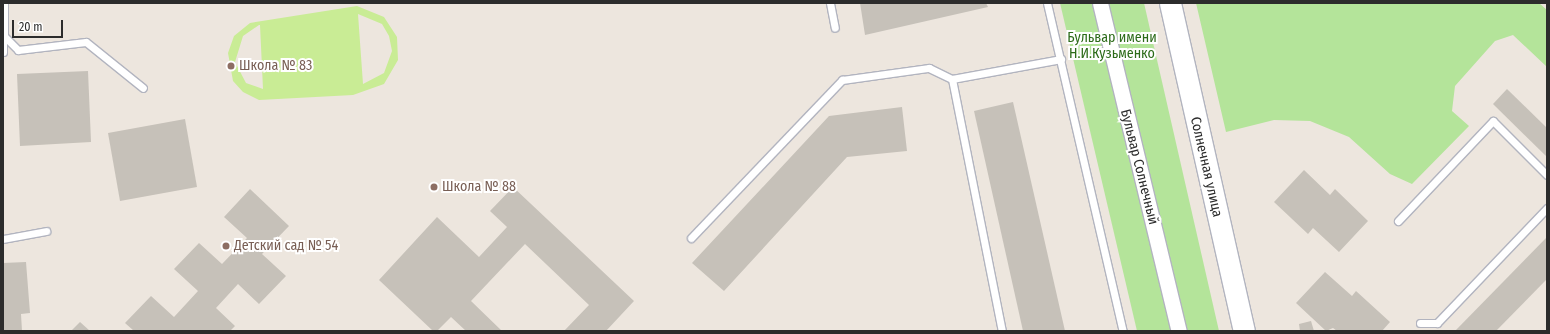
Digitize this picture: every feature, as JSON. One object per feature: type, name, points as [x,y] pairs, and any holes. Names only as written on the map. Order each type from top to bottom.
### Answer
[{"type":"main road","name":"Солнечная улица","points":[[1170,3],[1244,331]]},
{"type":"street","name":"Бульвар Солнечный","points":[[1100,3],[1178,331]]},
{"type":"lane","points":[[3,52],[4,3]]},
{"type":"lane","points":[[830,3],[835,28]]},
{"type":"lane","points":[[1047,3],[1123,331]]},
{"type":"lane","points":[[3,36],[18,50],[86,42],[143,88]]},
{"type":"lane","points":[[691,238],[842,80],[929,68],[952,79],[1061,59]]},
{"type":"lane","points":[[952,79],[1002,331]]},
{"type":"lane","points":[[1398,221],[1493,121],[1547,175]]},
{"type":"lane","points":[[1420,323],[1437,323],[1547,208]]},
{"type":"lane","points":[[3,239],[46,231]]},
{"type":"green space","name":"Бульвар имени Н.И.Кузьменко","points":[[1060,3],[1144,3],[1219,331],[1137,331]]},
{"type":"green space","points":[[1196,3],[1539,3],[1547,10],[1547,67],[1513,35],[1495,41],[1455,86],[1452,111],[1469,126],[1412,184],[1390,174],[1349,137],[1310,121],[1274,120],[1226,132]]},
{"type":"green space","points":[[357,6],[384,17],[397,37],[398,60],[384,84],[353,95],[259,100],[243,92],[233,81],[228,53],[234,36],[250,23]],"holes":[[[358,14],[382,24],[389,36],[392,51],[384,73],[363,84]],[[260,25],[263,89],[246,83],[235,62],[243,36]]]},
{"type":"building","points":[[860,3],[986,3],[988,7],[865,35]]},
{"type":"building","points":[[88,71],[91,142],[20,146],[17,74]]},
{"type":"building","points":[[1507,89],[1547,128],[1547,157],[1493,104]]},
{"type":"building","points":[[1013,102],[1065,331],[1023,331],[974,111]]},
{"type":"building","points":[[902,107],[907,151],[847,157],[724,291],[692,263],[829,116]]},
{"type":"building","points":[[185,119],[197,187],[120,201],[108,133]]},
{"type":"building","points":[[1304,170],[1330,195],[1335,189],[1368,221],[1339,252],[1313,228],[1308,234],[1274,202]]},
{"type":"building","points":[[513,187],[634,301],[606,331],[564,331],[589,305],[525,244],[471,301],[502,331],[466,331],[451,317],[437,331],[433,331],[379,280],[437,217],[479,257],[507,227],[490,211]]},
{"type":"building","points":[[250,189],[289,226],[262,254],[286,276],[259,304],[238,284],[216,308],[235,326],[230,331],[134,331],[125,323],[151,296],[174,317],[198,291],[174,269],[199,243],[222,264],[247,238],[224,217]]},
{"type":"building","points":[[1547,237],[1547,279],[1496,331],[1455,331]]},
{"type":"building","points":[[26,262],[30,313],[21,314],[22,331],[3,331],[3,263]]},
{"type":"building","points":[[1325,272],[1352,296],[1356,291],[1390,322],[1382,331],[1337,331],[1333,328],[1326,331],[1296,303]]},
{"type":"building","points":[[1311,321],[1314,331],[1300,331],[1299,324]]},
{"type":"building","points":[[80,322],[90,331],[71,331]]},
{"type":"place","name":"Школа № 83","points":[[231,66]]},
{"type":"place","name":"Школа № 88","points":[[434,187]]},
{"type":"place","name":"Детский сад № 54","points":[[226,246]]}]
